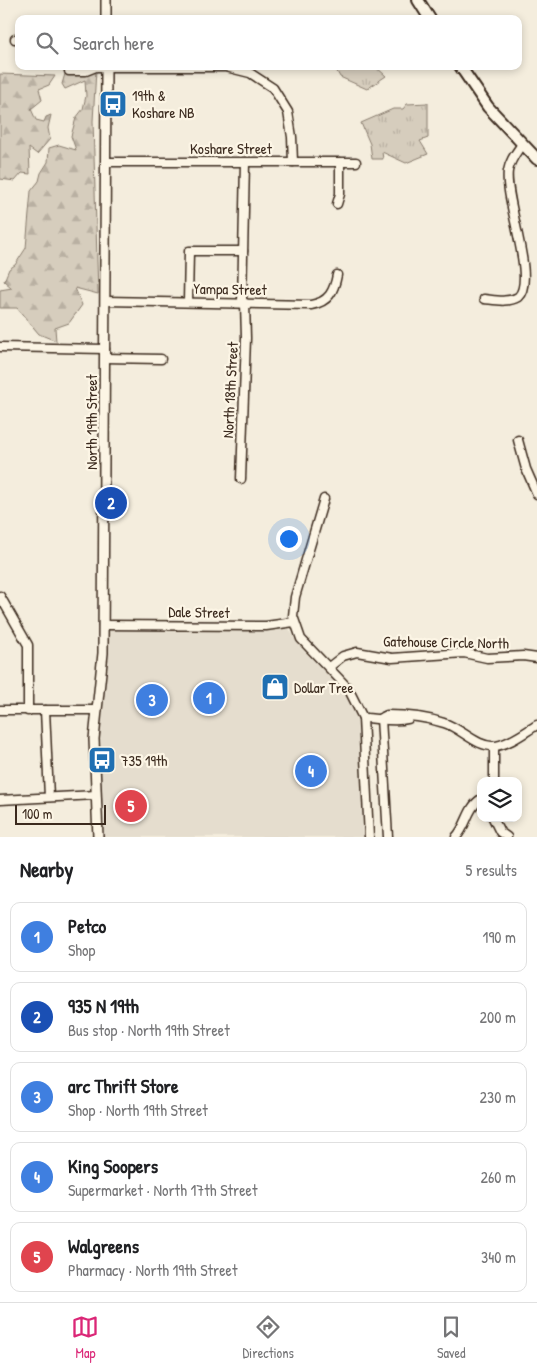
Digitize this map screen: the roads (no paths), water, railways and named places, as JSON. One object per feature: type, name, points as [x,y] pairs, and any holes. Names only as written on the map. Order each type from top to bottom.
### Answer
[{"type":"main road","points":[[418,0],[427,15]]},
{"type":"main road","points":[[463,70],[488,107],[537,159]]},
{"type":"street","points":[[106,0],[106,15]]},
{"type":"street","points":[[69,70],[88,70]]},
{"type":"street","name":"North 19th Street","points":[[98,837],[94,745],[102,675],[103,624],[106,70]]},
{"type":"street","points":[[238,70],[250,73],[273,88],[288,112],[293,162]]},
{"type":"street","points":[[484,299],[512,300],[520,295],[525,287],[524,261],[508,183],[510,162],[522,144]]},
{"type":"street","name":"Koshare Street","points":[[106,162],[356,162]]},
{"type":"street","name":"North 18th Street","points":[[241,478],[246,338],[243,303],[244,162]]},
{"type":"street","points":[[337,204],[340,194],[340,162]]},
{"type":"street","points":[[188,302],[189,250],[243,251]]},
{"type":"street","name":"Yampa Street","points":[[106,301],[315,304],[331,295],[337,275]]},
{"type":"street","points":[[0,347],[105,353],[161,359]]},
{"type":"street","points":[[518,440],[526,469],[537,494]]},
{"type":"street","points":[[324,499],[297,587],[293,610],[294,622],[301,639],[354,695],[363,718],[369,837]]},
{"type":"street","points":[[0,596],[28,645],[28,712]]},
{"type":"street","name":"Dale Street","points":[[103,624],[266,626],[294,622]]},
{"type":"street","name":"Gatehouse Circle North","points":[[329,667],[343,656],[354,653],[392,658],[464,653],[487,658],[523,656],[537,658]]},
{"type":"street","points":[[0,710],[28,712],[45,710],[97,710]]},
{"type":"street","points":[[45,710],[49,797]]},
{"type":"street","points":[[363,718],[381,718],[387,721],[410,718],[444,723],[481,743],[494,746],[503,744],[537,725]]},
{"type":"street","points":[[381,718],[387,835]]},
{"type":"street","points":[[494,746],[494,777]]},
{"type":"street","points":[[0,800],[96,795]]},
{"type":"street","points":[[457,837],[473,806],[477,802]]},
{"type":"street","points":[[495,822],[500,832],[507,837]]},
{"type":"place","name":"19th & Koshare NB","points":[[113,104]]},
{"type":"place","name":"935 N 19th","points":[[111,503]]},
{"type":"place","name":"Dollar Tree","points":[[275,687]]},
{"type":"place","name":"Petco","points":[[209,698]]},
{"type":"place","name":"arc Thrift Store","points":[[152,700]]},
{"type":"place","name":"735 19th","points":[[102,760]]},
{"type":"place","name":"King Soopers","points":[[311,771]]},
{"type":"place","name":"Walgreens","points":[[131,806]]}]
